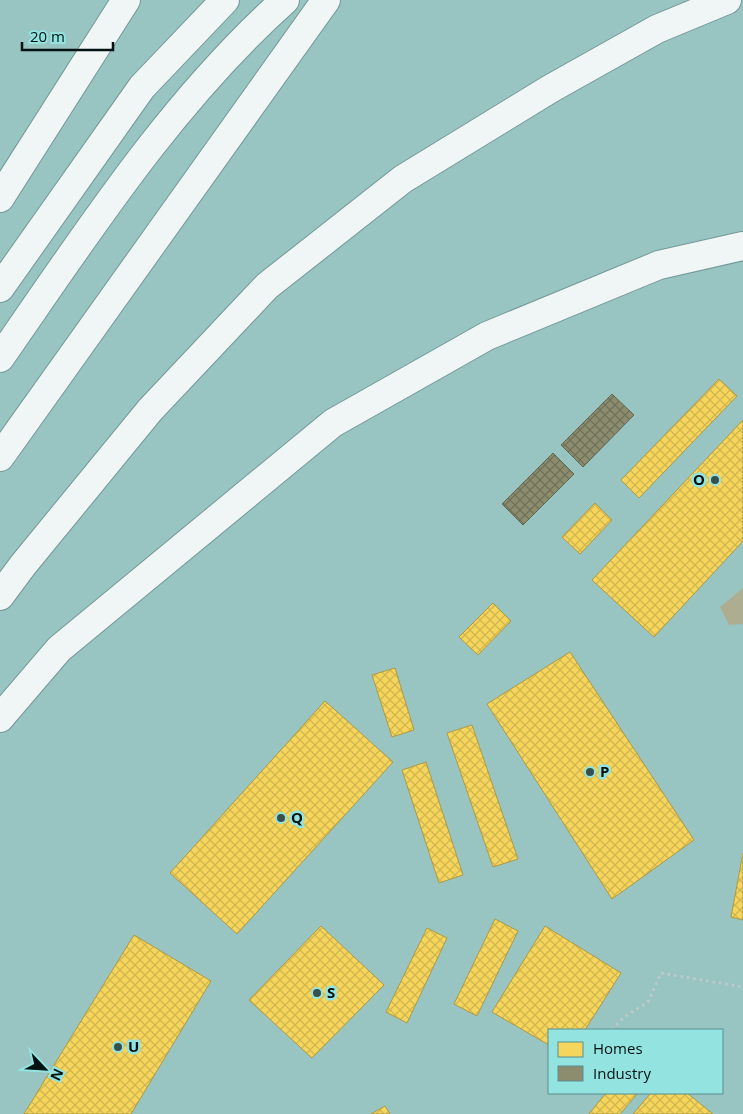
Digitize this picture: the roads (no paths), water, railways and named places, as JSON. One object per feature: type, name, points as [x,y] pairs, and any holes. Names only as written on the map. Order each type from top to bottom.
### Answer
[{"type":"highway","points":[[0,198],[126,0]]},
{"type":"highway","points":[[0,288],[142,87],[225,0]]},
{"type":"highway","points":[[0,358],[172,117],[255,27],[284,0]]},
{"type":"highway","points":[[0,458],[326,0]]},
{"type":"highway","points":[[0,596],[23,565],[150,410],[267,286],[402,179],[550,89],[657,29],[727,0]]},
{"type":"highway","points":[[0,718],[59,649],[333,423],[487,336],[659,265],[743,246]]},
{"type":"place","name":"O","points":[[715,480]]},
{"type":"place","name":"P","points":[[590,772]]},
{"type":"place","name":"Q","points":[[281,818]]},
{"type":"place","name":"S","points":[[317,993]]},
{"type":"place","name":"U","points":[[118,1047]]}]
